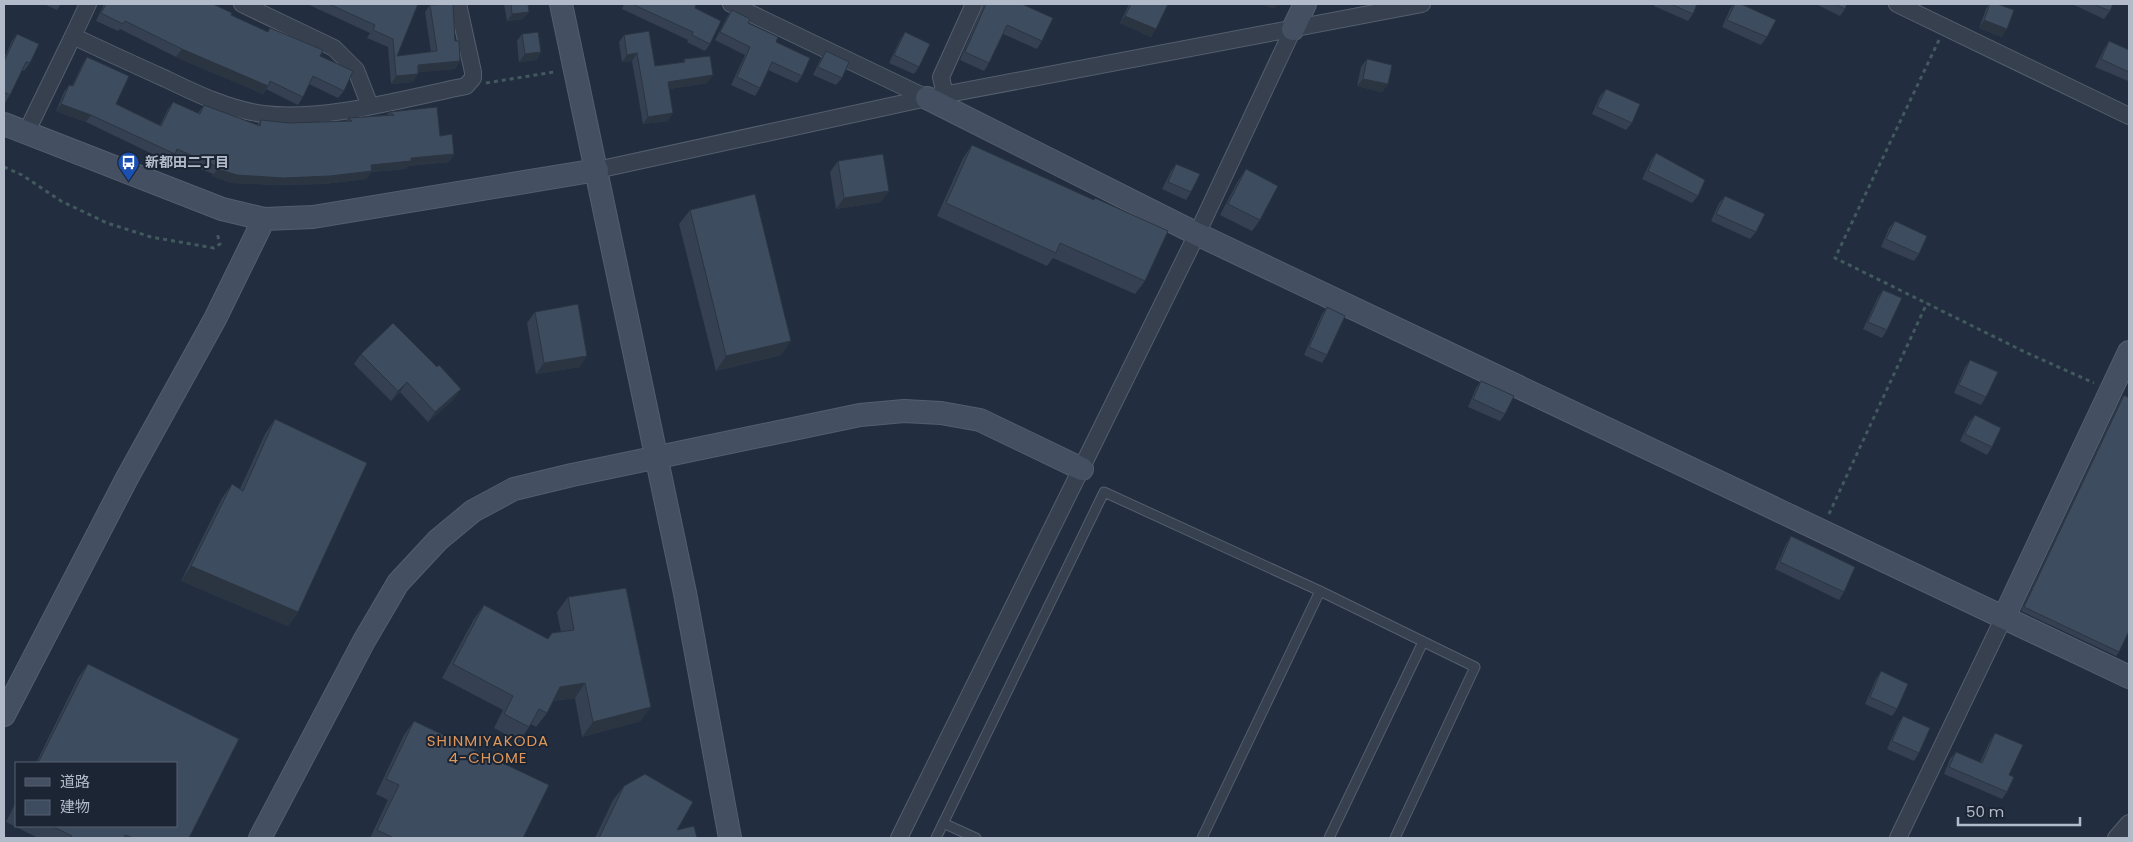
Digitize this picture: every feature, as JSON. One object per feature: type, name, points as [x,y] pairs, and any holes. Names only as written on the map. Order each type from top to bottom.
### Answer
[{"type":"street","points":[[26,133],[88,4]]},
{"type":"street","points":[[242,4],[334,48],[356,70],[370,106]]},
{"type":"street","points":[[73,36],[213,101],[262,114],[294,116],[370,106],[466,86],[474,72],[458,4]]},
{"type":"street","points":[[561,4],[685,593],[730,838]]},
{"type":"street","points":[[731,4],[936,96],[1197,234],[2129,677]]},
{"type":"street","points":[[936,96],[941,77],[974,4]]},
{"type":"street","points":[[899,838],[1197,234],[1305,4]]},
{"type":"street","points":[[4,124],[222,209],[264,219],[313,217],[597,170],[936,96],[1422,4]]},
{"type":"street","points":[[1897,4],[2129,116]]},
{"type":"street","points":[[4,715],[127,478],[215,318],[264,219]]},
{"type":"street","points":[[1898,838],[2129,352]]},
{"type":"street","points":[[260,838],[364,641],[398,583],[438,540],[473,511],[514,489],[572,475],[860,415],[904,411],[941,413],[980,420],[1082,469]]},
{"type":"street","points":[[2116,838],[2129,823]]},
{"type":"lane","points":[[936,838],[1104,492],[1320,591],[1475,667],[1395,838]]},
{"type":"lane","points":[[1202,838],[1320,591]]},
{"type":"lane","points":[[1329,838],[1423,642]]},
{"type":"lane","points":[[943,822],[976,838]]},
{"type":"path","points":[[1945,26],[1836,258],[2025,352],[2111,390]]},
{"type":"path","points":[[466,86],[554,72]]},
{"type":"path","points":[[4,167],[22,175],[61,200],[107,223],[151,238],[214,248],[220,244],[217,233]]},
{"type":"path","points":[[1820,531],[1927,303]]},
{"type":"building","points":[[106,4],[213,4],[232,13],[231,15],[268,32],[270,28],[323,50],[320,56],[353,71],[344,91],[313,76],[303,97],[270,81],[268,86],[182,49],[125,21],[123,24],[101,13]]},
{"type":"building","points":[[329,4],[418,4],[397,56],[437,51],[430,5],[453,4],[455,41],[459,41],[460,61],[418,65],[418,74],[396,76],[393,39],[373,30],[375,25]]},
{"type":"building","points":[[511,4],[528,4],[529,12],[512,14]]},
{"type":"building","points":[[632,4],[693,4],[696,5],[695,8],[721,21],[710,44],[692,35],[693,32]]},
{"type":"building","points":[[986,4],[1022,4],[1053,18],[1042,41],[1007,25],[989,63],[965,52]]},
{"type":"building","points":[[1131,4],[1168,4],[1156,29],[1125,16]]},
{"type":"building","points":[[1671,4],[1697,4],[1693,14]]},
{"type":"building","points":[[1735,4],[1741,4],[1776,20],[1767,37],[1727,20]]},
{"type":"building","points":[[1835,4],[1847,4],[1845,9]]},
{"type":"building","points":[[1990,4],[1997,4],[2014,10],[2007,29],[1984,20]]},
{"type":"building","points":[[2093,4],[2113,4],[2110,11]]},
{"type":"building","points":[[732,10],[750,19],[748,23],[778,37],[776,42],[810,58],[802,76],[772,62],[760,88],[737,77],[750,47],[720,32]]},
{"type":"building","points":[[649,31],[655,66],[685,62],[684,59],[710,56],[713,75],[668,82],[673,113],[648,117],[637,53],[627,55],[624,35]]},
{"type":"building","points":[[538,32],[541,52],[525,54],[522,34]]},
{"type":"building","points":[[905,32],[930,44],[919,67],[894,55]]},
{"type":"building","points":[[17,34],[39,44],[30,63],[26,62],[10,95],[4,92],[4,61]]},
{"type":"building","points":[[2109,41],[2129,50],[2129,72],[2101,59]]},
{"type":"building","points":[[826,51],[849,62],[842,78],[818,67]]},
{"type":"building","points":[[87,57],[129,76],[116,104],[161,126],[173,102],[200,114],[204,105],[260,126],[261,120],[289,123],[352,121],[348,118],[394,115],[389,112],[437,107],[440,136],[452,134],[454,154],[411,158],[411,161],[371,165],[372,171],[330,176],[283,178],[237,175],[218,169],[218,167],[177,149],[175,154],[91,115],[61,104],[69,85],[73,86]]},
{"type":"building","points":[[1367,59],[1392,65],[1388,84],[1363,79]]},
{"type":"building","points":[[1606,89],[1640,104],[1632,123],[1597,107]]},
{"type":"building","points":[[972,145],[1168,231],[1145,281],[1060,243],[1056,253],[946,203]]},
{"type":"building","points":[[1656,153],[1705,180],[1698,196],[1648,171]]},
{"type":"building","points":[[883,154],[889,191],[844,198],[838,161]]},
{"type":"building","points":[[1176,164],[1200,174],[1191,192],[1168,182]]},
{"type":"building","points":[[1246,169],[1278,186],[1260,220],[1228,204]]},
{"type":"building","points":[[755,194],[791,341],[726,356],[690,210]]},
{"type":"building","points":[[1725,196],[1765,214],[1756,232],[1716,214]]},
{"type":"building","points":[[1895,221],[1927,236],[1919,254],[1886,239]]},
{"type":"building","points":[[1883,290],[1902,298],[1887,330],[1868,322]]},
{"type":"building","points":[[578,304],[587,356],[544,363],[535,312]]},
{"type":"building","points":[[1327,307],[1345,316],[1327,355],[1309,347]]},
{"type":"building","points":[[393,323],[437,367],[439,365],[461,389],[435,412],[407,382],[398,391],[361,354]]},
{"type":"building","points":[[1970,360],[1998,372],[1986,397],[1959,385]]},
{"type":"building","points":[[1481,381],[1514,396],[1505,414],[1473,399]]},
{"type":"building","points":[[2124,395],[2129,398],[2129,631],[2119,652],[2024,607]]},
{"type":"building","points":[[1975,415],[2001,428],[1992,447],[1965,434]]},
{"type":"building","points":[[275,419],[367,463],[298,612],[191,566],[232,484],[243,491]]},
{"type":"building","points":[[1791,536],[1855,567],[1844,592],[1780,562]]},
{"type":"building","points":[[626,588],[651,707],[593,722],[585,683],[560,687],[547,713],[539,709],[529,727],[504,714],[513,696],[453,664],[484,605],[548,639],[552,633],[574,630],[568,597]]},
{"type":"building","points":[[88,664],[239,739],[189,838],[133,838],[125,835],[124,838],[71,838],[72,836],[54,827],[178,827],[178,762],[39,762]]},
{"type":"building","points":[[1881,671],[1908,684],[1897,709],[1870,697]]},
{"type":"building","points":[[1903,716],[1930,728],[1919,753],[1892,741]]},
{"type":"building","points":[[414,721],[549,785],[523,838],[394,838],[377,830],[399,785],[386,779]]},
{"type":"building","points":[[1995,733],[2023,745],[2009,775],[2014,777],[2007,792],[1949,767],[1956,752],[1982,763]]},
{"type":"building","points":[[645,774],[693,802],[677,830],[694,826],[697,838],[599,838],[624,786]]},
{"type":"place","name":"新都田二丁目","points":[[129,181]]},
{"type":"district","name":"SHINMIYAKODA 4-CHOME","points":[[488,748]]}]
